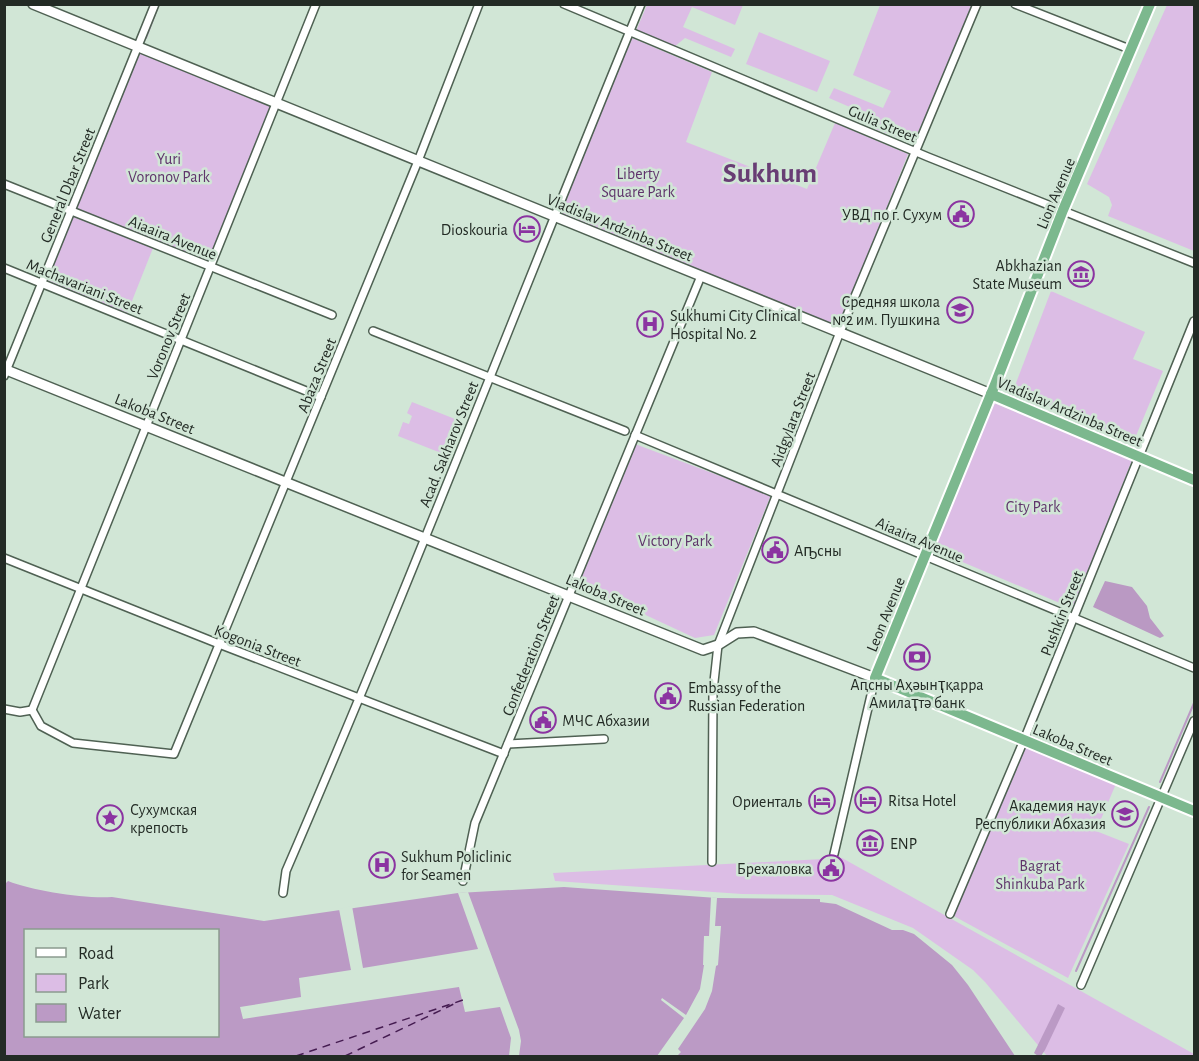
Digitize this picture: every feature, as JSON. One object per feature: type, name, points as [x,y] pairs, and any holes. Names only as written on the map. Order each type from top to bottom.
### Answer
[{"type":"highway","name":"Lion Avenue","points":[[991,394],[1063,210],[1150,4]]},
{"type":"highway","name":"Vladislav Ardzinba Street","points":[[991,394],[1194,480]]},
{"type":"highway","name":"Leon Avenue","points":[[875,678],[991,394]]},
{"type":"highway","name":"Lakoba Street","points":[[875,678],[1194,811]]},
{"type":"main road","name":"Vladislav Ardzinba Street","points":[[33,4],[991,394]]},
{"type":"main road","name":"Lakoba Street","points":[[5,372],[426,537],[703,650],[718,645],[737,633],[754,632],[875,678]]},
{"type":"street","name":"General Dbar Street","points":[[5,372],[155,4]]},
{"type":"street","name":"Voronov Street","points":[[32,710],[316,4]]},
{"type":"street","name":"Abaza Street","points":[[32,710],[41,726],[73,743],[174,754],[418,161],[479,4]]},
{"type":"street","name":"Gulia Street","points":[[564,4],[915,151],[1194,263]]},
{"type":"street","name":"Acad. Sakharov Street","points":[[284,893],[286,871],[361,698],[641,4]]},
{"type":"street","name":"Aidgylara Street","points":[[712,862],[713,701],[718,645],[840,332],[977,4]]},
{"type":"street","points":[[1015,4],[1132,50]]},
{"type":"street","name":"Aiaaira Avenue","points":[[4,184],[332,315]]},
{"type":"street","name":"Machavariani Street","points":[[4,267],[321,398]]},
{"type":"street","name":"Confederation Street","points":[[463,881],[475,823],[701,276]]},
{"type":"street","name":"Pushkin Street","points":[[950,914],[1024,740],[1194,321]]},
{"type":"street","points":[[373,330],[625,431]]},
{"type":"street","name":"Aiaaira Avenue","points":[[635,435],[1194,668]]},
{"type":"street","name":"Kogonia Street","points":[[4,558],[504,754]]},
{"type":"street","name":"Leon Avenue","points":[[834,854],[875,678]]},
{"type":"street","points":[[5,710],[20,712],[32,710]]},
{"type":"street","points":[[1082,985],[1194,721]]},
{"type":"street","points":[[508,744],[604,739]]},
{"type":"green space","points":[[647,5],[743,5],[735,25],[692,7],[683,27],[735,49],[731,57],[685,38],[674,47],[636,31]]},
{"type":"green space","points":[[880,5],[976,5],[913,143],[875,129],[875,118],[829,98],[834,88],[883,108],[891,91],[853,75]]},
{"type":"green space","points":[[1167,5],[1194,5],[1194,251],[1108,216],[1112,205],[1109,197],[1087,184]]},
{"type":"green space","points":[[759,32],[830,61],[817,92],[746,64]]},
{"type":"green space","name":"Liberty Square Park","points":[[632,38],[712,72],[686,142],[807,189],[835,123],[908,154],[838,329],[557,216]]},
{"type":"green space","name":"Yuri Voronov Park","points":[[137,47],[276,103],[210,266],[71,211]]},
{"type":"green space","points":[[74,215],[153,248],[126,316],[46,282]]},
{"type":"green space","points":[[1051,291],[1145,332],[1133,359],[1163,371],[1133,443],[1013,391]]},
{"type":"green space","points":[[412,402],[455,419],[441,453],[398,436],[403,422],[409,424],[412,416],[407,413]]},
{"type":"green space","name":"City Park","points":[[994,403],[1132,460],[1074,609],[934,550]]},
{"type":"green space","name":"Victory Park","points":[[635,444],[771,495],[714,635],[695,638],[579,584]]},
{"type":"green space","name":"Bagrat Shinkuba Park","points":[[1024,740],[1118,779],[1096,831],[1129,844],[1068,978],[950,914]]},
{"type":"green space","points":[[842,858],[1194,1056],[1047,1056],[973,970],[913,928],[832,895],[742,894],[555,881],[553,873]]},
{"type":"shaded area","points":[[1105,581],[1132,587],[1147,606],[1150,618],[1164,636],[1160,638],[1093,607]]},
{"type":"water","points":[[8,881],[59,894],[112,897],[264,921],[458,893],[564,887],[717,898],[820,899],[820,902],[836,904],[892,930],[903,930],[914,934],[952,965],[1015,1056],[5,1056],[4,885]]},
{"type":"water","points":[[1058,1004],[1065,1008],[1045,1050],[1041,1056],[1038,1056],[1034,1053]]},
{"type":"pier","points":[[468,892],[519,1030],[521,1041],[519,1056],[509,1056],[511,1038],[500,1007],[465,1012],[459,987],[243,1019],[240,1007],[301,997],[299,978],[351,970],[339,909],[352,906],[363,968],[478,949],[458,893]]},
{"type":"pier","points":[[711,897],[717,898],[715,926],[721,926],[718,965],[712,991],[705,1009],[678,1049],[681,1052],[677,1056],[657,1056],[684,1018],[661,1000],[662,998],[686,1015],[700,989],[704,965],[704,936],[709,936]]},
{"type":"waterway","points":[[146,38],[159,4]]},
{"type":"waterway","points":[[1160,782],[1194,703]]},
{"type":"waterway","points":[[1076,971],[1149,807]]},
{"type":"ferry route","points":[[296,1056],[463,1000]]},
{"type":"ferry route","points":[[345,1056],[456,1003]]},
{"type":"place","name":"УВД по г. Сухум","points":[[961,214]]},
{"type":"place","name":"Dioskouria","points":[[527,229]]},
{"type":"place","name":"Abkhazian State Museum","points":[[1081,274]]},
{"type":"place","name":"Средняя школа №2 им. Пушкина","points":[[960,310]]},
{"type":"place","name":"Sukhumi City Clinical Hospital No. 2","points":[[650,324]]},
{"type":"place","name":"Аҧсны","points":[[775,550]]},
{"type":"place","name":"Аԥсны Аҳәынҭқарра Амилаҭтә банк","points":[[917,657]]},
{"type":"place","name":"Embassy of the Russian Federation","points":[[668,696]]},
{"type":"place","name":"МЧС Абхазии","points":[[543,720]]},
{"type":"place","name":"Ritsa Hotel","points":[[868,800]]},
{"type":"place","name":"Ориенталь","points":[[822,801]]},
{"type":"place","name":"Академия наук Республики Абхазия","points":[[1125,814]]},
{"type":"place","name":"Сухумская крепость","points":[[110,818]]},
{"type":"place","name":"ENP","points":[[870,843]]},
{"type":"place","name":"Sukhum Policlinic for Seamen","points":[[382,865]]},
{"type":"place","name":"Брехаловка","points":[[831,868]]},
{"type":"district","name":"Sukhum","points":[[770,172]]}]
